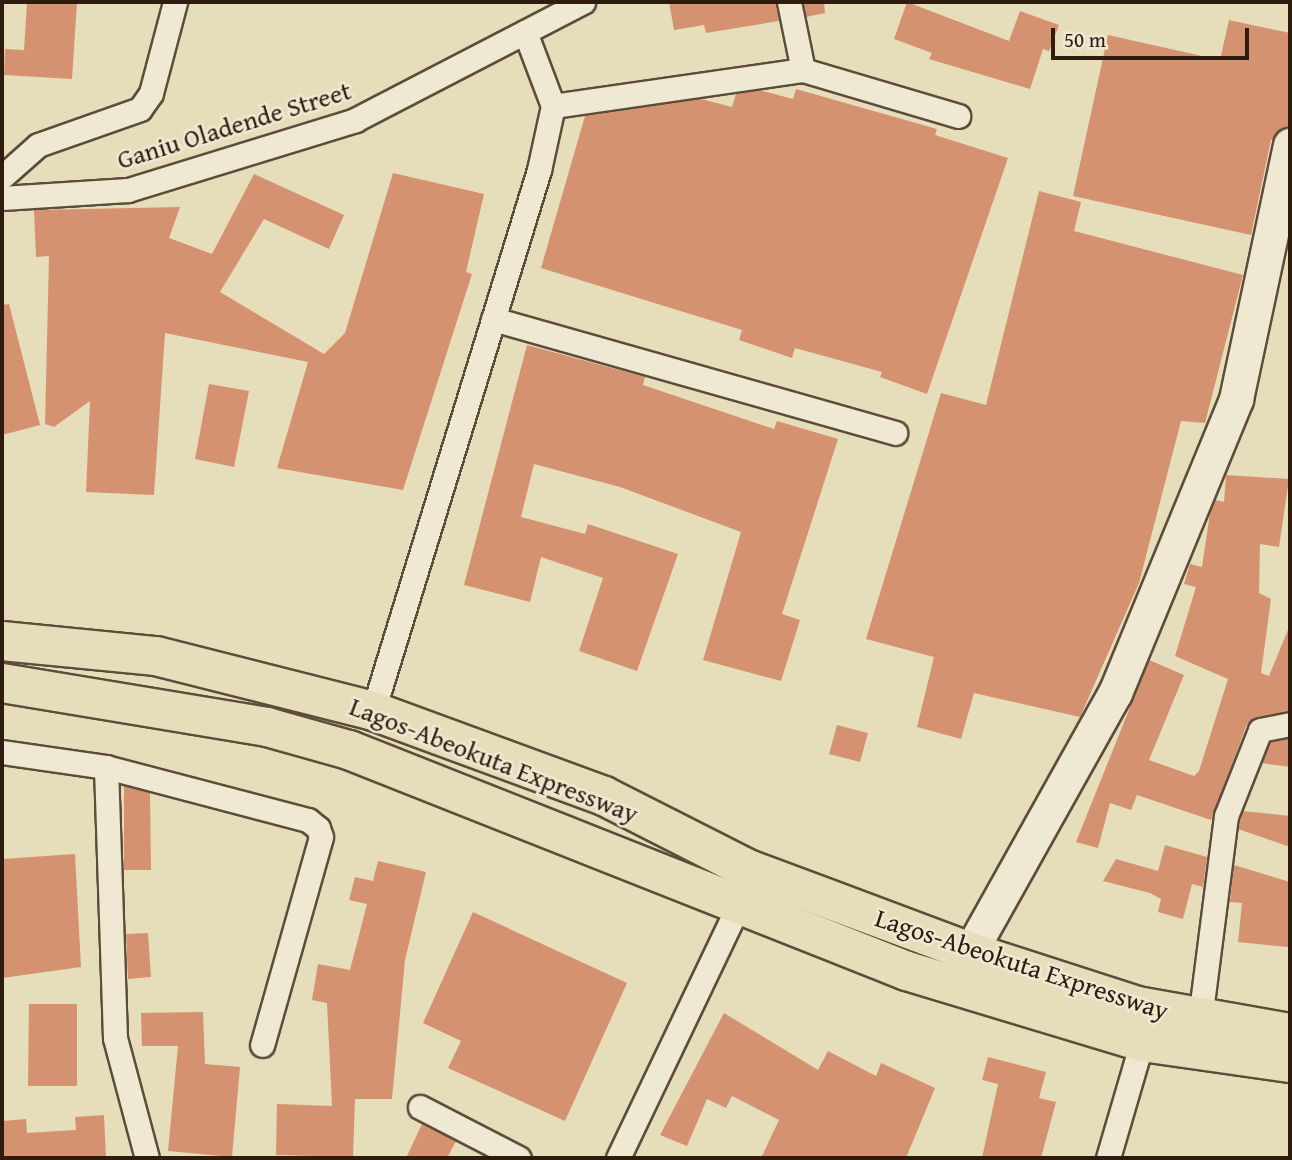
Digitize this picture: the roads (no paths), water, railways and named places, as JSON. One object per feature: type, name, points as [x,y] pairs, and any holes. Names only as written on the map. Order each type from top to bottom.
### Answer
[{"type":"highway","name":"Lagos-Abeokuta Expressway","points":[[2,641],[156,656],[373,711],[604,796],[748,869],[970,952],[1137,1006],[1290,1033]]},
{"type":"highway","name":"Lagos-Abeokuta Expressway","points":[[2,683],[267,727],[349,750],[906,971],[1142,1042],[1290,1063]]},
{"type":"main road","points":[[970,952],[1115,693],[1236,399],[1290,151]]},
{"type":"street","points":[[2,177],[38,145],[140,109],[155,81],[175,2]]},
{"type":"street","name":"Ganiu Oladende Street","points":[[2,198],[128,190],[355,120],[524,32],[547,9],[583,2]]},
{"type":"street","points":[[789,2],[803,70]]},
{"type":"street","points":[[373,711],[493,319],[553,106],[524,32]]},
{"type":"street","points":[[553,106],[803,70],[958,116]]},
{"type":"street","points":[[493,319],[895,433]]},
{"type":"street","points":[[1200,1019],[1226,817],[1260,730],[1290,724]]},
{"type":"street","points":[[2,752],[106,767],[308,820],[318,828],[321,837],[262,1045]]},
{"type":"street","points":[[106,767],[115,1038],[147,1158]]},
{"type":"street","points":[[618,1158],[739,904]]},
{"type":"street","points":[[1108,1158],[1142,1042]]},
{"type":"street","points":[[420,1107],[519,1158]]}]
